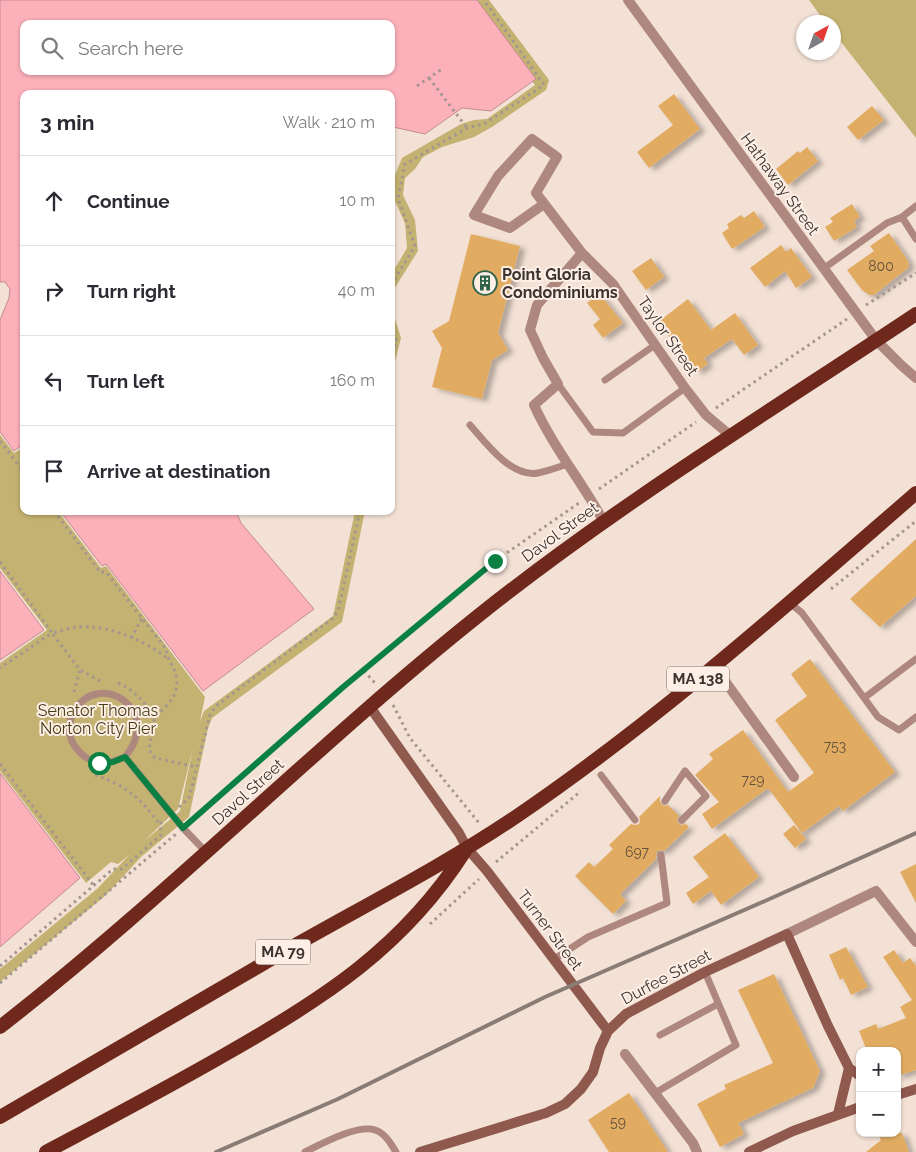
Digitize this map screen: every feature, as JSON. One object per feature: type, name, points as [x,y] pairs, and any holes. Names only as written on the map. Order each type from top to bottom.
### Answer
[{"type":"highway","name":"Davol Street","points":[[0,1027],[92,952],[370,707],[482,613],[604,522],[916,314]]},
{"type":"highway","name":"MA 138","points":[[467,848],[519,814],[602,754],[720,661],[790,603],[916,493]]},
{"type":"highway","name":"MA 79","points":[[0,1117],[467,848]]},
{"type":"highway","points":[[46,1152],[188,1076],[281,1023],[344,981],[391,942],[439,890],[467,848]]},
{"type":"main road","name":"Turner Street","points":[[370,707],[459,833],[467,848],[487,871],[552,960],[608,1031]]},
{"type":"main road","name":"Durfee Street","points":[[420,1152],[546,1113],[565,1104],[581,1090],[593,1072],[600,1048],[608,1031],[626,1014],[705,972],[787,934]]},
{"type":"main road","points":[[787,934],[828,1026],[849,1068],[856,1073]]},
{"type":"main road","points":[[838,1114],[849,1068]]},
{"type":"main road","points":[[901,1094],[916,1089]]},
{"type":"main road","points":[[749,1152],[794,1130],[856,1108]]},
{"type":"street","name":"Hathaway Street","points":[[628,0],[876,340],[900,365],[916,378]]},
{"type":"street","points":[[532,139],[556,157],[536,192],[544,204],[510,228],[474,214],[498,176],[532,139]]},
{"type":"street","name":"Taylor Street","points":[[544,204],[582,253],[613,284],[706,415],[731,436]]},
{"type":"street","points":[[582,253],[537,305],[530,330],[542,358],[558,384],[534,405],[546,431],[590,496],[604,522]]},
{"type":"street","points":[[720,661],[722,677],[794,777]]},
{"type":"street","name":"Durfee Street","points":[[787,934],[876,891],[916,942]]},
{"type":"street","points":[[625,1054],[693,1143],[697,1152]]},
{"type":"lane","points":[[823,269],[887,223],[902,217],[916,206]]},
{"type":"lane","points":[[902,217],[916,239]]},
{"type":"lane","points":[[605,380],[655,345]]},
{"type":"lane","points":[[558,384],[593,432],[623,433],[685,388]]},
{"type":"lane","points":[[470,425],[492,451],[520,472],[536,474],[568,464]]},
{"type":"lane","points":[[790,603],[802,613],[878,717],[899,730],[916,717]]},
{"type":"lane","points":[[864,698],[916,659]]},
{"type":"lane","points":[[103,693],[115,695],[126,702],[135,714],[138,727],[136,738],[132,749],[125,757],[113,762],[99,763],[89,759],[73,744],[69,726],[72,715],[83,700],[92,695],[103,693]]},
{"type":"lane","points":[[125,757],[183,828],[206,852]]},
{"type":"lane","points":[[665,801],[685,771],[706,796],[682,820]]},
{"type":"lane","points":[[602,775],[635,820]]},
{"type":"lane","points":[[552,960],[588,937],[667,902],[661,855]]},
{"type":"lane","points":[[655,1093],[736,1045],[705,972]]},
{"type":"lane","points":[[660,1035],[718,1004]]},
{"type":"lane","points":[[305,1152],[350,1133],[370,1129],[382,1134],[396,1152]]},
{"type":"path","points":[[395,278],[414,246],[398,198],[405,164],[467,128],[484,124],[544,85],[484,0]]},
{"type":"path","points":[[417,86],[442,70]]},
{"type":"path","points":[[430,78],[467,128]]},
{"type":"path","points":[[867,305],[916,273]]},
{"type":"path","points":[[719,406],[846,320]]},
{"type":"path","points":[[0,983],[183,828],[342,688],[495,561],[697,422]]},
{"type":"path","points":[[0,441],[20,467]]},
{"type":"path","points":[[57,515],[100,572],[106,572],[166,649],[167,659]]},
{"type":"path","points":[[0,966],[113,869],[122,869],[161,836],[160,824],[189,798],[210,715],[216,706],[333,618],[338,611],[359,515]]},
{"type":"path","points":[[0,562],[80,670],[100,682],[108,682]]},
{"type":"path","points":[[131,638],[142,618]]},
{"type":"path","points":[[0,668],[52,633],[79,627],[102,629],[131,638],[155,649],[167,659],[176,674],[177,687],[170,704],[155,716],[149,750],[154,758],[196,768]]},
{"type":"path","points":[[74,692],[80,670]]},
{"type":"path","points":[[116,682],[129,688],[155,716]]},
{"type":"path","points":[[393,706],[410,738],[476,821]]},
{"type":"path","points":[[0,764],[94,886]]},
{"type":"green space","points":[[477,0],[489,0],[549,80],[546,90],[492,127],[474,137],[442,147],[423,157],[415,169],[405,178],[403,195],[415,220],[418,251],[395,288],[395,268],[407,248],[405,223],[395,201],[395,175],[402,158],[461,124],[487,119],[535,85]]},
{"type":"green space","points":[[809,0],[916,0],[916,138],[841,42],[841,15],[820,15]]},
{"type":"green space","points":[[395,319],[401,338],[395,361]]},
{"type":"green space","name":"Senator Thomas Norton City Pier","points":[[0,435],[14,453],[20,450],[20,515],[61,515],[101,568],[106,566],[205,697],[200,721],[204,711],[333,616],[354,515],[364,515],[342,622],[212,718],[208,728],[189,817],[142,856],[105,896],[0,982],[0,969],[98,888],[129,855],[118,864],[111,862],[86,883],[0,771],[0,663],[47,630],[0,568]],"holes":[[[193,748],[180,811],[143,842],[178,809]]]},
{"type":"shaded area","points":[[0,0],[477,0],[536,79],[491,111],[462,108],[425,134],[395,127],[395,90],[20,90],[20,447],[14,451],[0,432],[0,320],[9,298],[10,289],[5,282],[0,282]]},
{"type":"shaded area","points":[[63,515],[238,515],[241,523],[314,609],[203,691],[106,564],[102,566]]},
{"type":"shaded area","points":[[0,571],[44,630],[0,660]]},
{"type":"shaded area","points":[[0,773],[80,878],[0,947]]},
{"type":"building","points":[[674,94],[700,129],[649,168],[637,152],[673,125],[658,106]]},
{"type":"building","points":[[872,106],[884,120],[858,140],[847,127]]},
{"type":"building","points":[[807,147],[818,161],[788,185],[776,169],[798,151],[800,153]]},
{"type":"building","points":[[852,204],[860,217],[854,221],[857,227],[834,241],[825,227],[833,222],[830,218]]},
{"type":"building","points":[[754,211],[765,227],[732,249],[722,233],[729,228],[727,224],[741,215],[744,218]]},
{"type":"building","points":[[889,233],[908,261],[909,267],[874,295],[869,295],[862,290],[847,270],[874,251],[870,246]]},
{"type":"building","name":"Point Gloria Condominiums","points":[[471,234],[520,246],[498,333],[508,350],[492,360],[482,399],[432,387],[442,348],[432,331],[449,321]]},
{"type":"building","points":[[781,245],[786,252],[791,248],[812,277],[796,288],[785,271],[765,287],[750,268]]},
{"type":"building","points":[[651,258],[664,277],[646,290],[632,271]]},
{"type":"building","points":[[599,293],[623,323],[603,338],[593,325],[600,319],[587,303]]},
{"type":"building","points":[[688,299],[711,330],[735,313],[758,345],[744,355],[732,339],[704,358],[708,364],[697,372],[691,363],[686,366],[678,354],[681,352],[658,322]]},
{"type":"building","points":[[916,539],[916,596],[880,627],[850,599]]},
{"type":"building","points":[[810,659],[895,772],[843,811],[839,806],[802,833],[768,788],[712,829],[702,814],[719,802],[695,775],[713,759],[709,754],[743,730],[788,792],[814,773],[775,720],[807,696],[791,674]]},
{"type":"building","points":[[660,796],[662,805],[668,805],[679,816],[677,819],[678,823],[681,825],[686,824],[689,827],[664,851],[657,851],[656,859],[620,894],[626,901],[613,914],[575,876],[589,862],[594,867],[613,849],[609,845],[631,824],[639,824],[639,817]]},
{"type":"building","points":[[794,825],[806,839],[795,848],[783,834]]},
{"type":"building","points":[[725,833],[759,877],[721,905],[711,891],[693,904],[686,893],[709,877],[693,857]]},
{"type":"building","points":[[916,864],[916,903],[900,872]]},
{"type":"building","points":[[846,947],[868,987],[851,995],[843,978],[840,980],[829,955]]},
{"type":"building","points":[[894,950],[903,963],[910,958],[916,966],[916,1070],[901,1075],[901,1047],[865,1047],[859,1031],[876,1024],[878,1029],[906,1018],[900,1007],[912,1000],[883,957]]},
{"type":"building","points":[[774,974],[820,1071],[813,1088],[738,1123],[744,1134],[720,1147],[697,1104],[726,1089],[724,1085],[773,1063],[738,990]]},
{"type":"building","points":[[629,1093],[668,1152],[609,1152],[588,1120]]},
{"type":"building","points":[[902,1133],[909,1152],[866,1152],[881,1140],[880,1137],[901,1137]]},
{"type":"railway","points":[[216,1152],[338,1099],[545,997],[916,833]]},
{"type":"place","name":"Point Gloria Condominiums","points":[[485,283]]},
{"type":"route","points":[[99,763],[113,762],[125,757],[183,828],[342,688],[495,561]]}]
